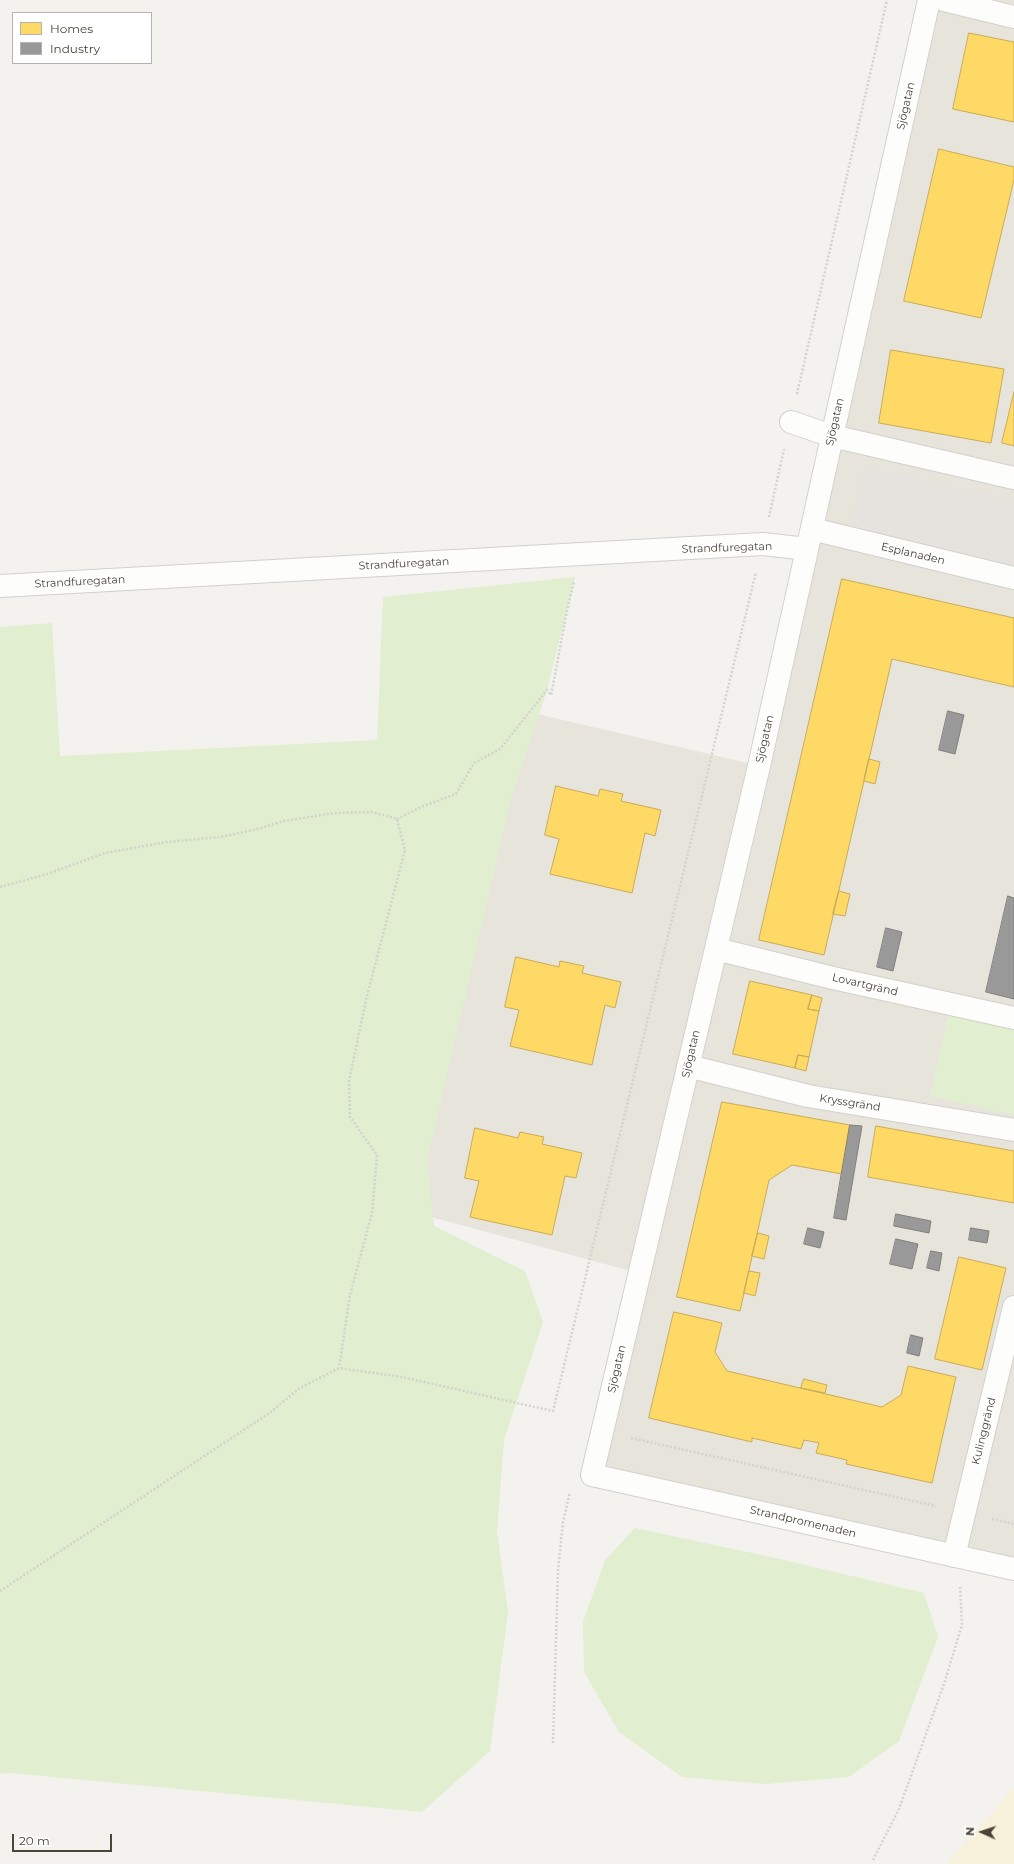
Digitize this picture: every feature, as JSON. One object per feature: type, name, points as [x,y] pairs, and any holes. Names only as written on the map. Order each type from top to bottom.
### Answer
[{"type":"street","name":"Sjögatan","points":[[592,1475],[716,949],[810,539],[929,0]]},
{"type":"street","points":[[944,0],[1014,16]]},
{"type":"street","points":[[996,0],[1014,4]]},
{"type":"street","points":[[791,422],[832,436],[1014,478]]},
{"type":"street","name":"Strandfuregatan","points":[[0,586],[762,544],[810,539]]},
{"type":"street","name":"Esplanaden","points":[[810,539],[1014,578]]},
{"type":"street","name":"Lovartgränd","points":[[716,949],[833,978],[1014,1018]]},
{"type":"street","name":"Kryssgränd","points":[[688,1066],[808,1096],[1014,1130]]},
{"type":"street","name":"Kulinggränd","points":[[954,1556],[1014,1307]]},
{"type":"street","name":"Strandpromenaden","points":[[592,1475],[1014,1569]]},
{"type":"path","points":[[0,1591],[262,1418],[300,1388],[339,1368],[402,1377],[553,1411],[791,422],[887,0]]},
{"type":"path","points":[[0,887],[47,874],[105,853],[167,842],[220,837],[254,830],[284,821],[334,813],[372,812],[397,819],[421,807],[456,794],[474,763],[500,749],[547,690],[551,695],[562,645],[567,610],[580,554]]},
{"type":"path","points":[[339,1368],[350,1295],[372,1213],[376,1155],[350,1116],[349,1081],[366,1000],[405,850],[397,819]]},
{"type":"path","points":[[628,1437],[1014,1524]]},
{"type":"path","points":[[552,1743],[558,1571],[563,1522],[570,1491]]},
{"type":"path","points":[[873,1860],[899,1809],[944,1684],[962,1625],[960,1590],[954,1556]]},
{"type":"shaded area","points":[[929,0],[1014,0],[1014,1573],[592,1475],[638,1273],[409,1211],[529,712],[756,765]]},
{"type":"shaded area","points":[[865,467],[1014,501],[1014,577],[848,538]]},
{"type":"green space","points":[[575,577],[547,690],[511,799],[427,1161],[434,1226],[525,1271],[543,1322],[504,1440],[497,1532],[508,1612],[490,1751],[422,1812],[11,1773],[0,1774],[0,627],[52,623],[60,756],[377,740],[383,597]]},
{"type":"green space","points":[[949,1010],[1014,1025],[1014,1115],[930,1096]]},
{"type":"green space","points":[[635,1528],[780,1559],[924,1593],[938,1637],[899,1741],[849,1777],[766,1784],[682,1777],[619,1732],[584,1672],[583,1622],[605,1560]]},
{"type":"sand","points":[[1014,1788],[1014,1864],[947,1864]]},
{"type":"building: Homes","points":[[969,33],[1014,42],[1014,122],[953,109]]},
{"type":"building: Homes","points":[[939,149],[1014,167],[1014,180],[981,318],[904,301]]},
{"type":"building: Homes","points":[[891,350],[1004,369],[991,443],[879,423]]},
{"type":"building: Homes","points":[[1014,392],[1014,446],[1002,443]]},
{"type":"building: Homes","points":[[842,579],[1014,618],[1014,687],[892,659],[824,955],[759,940]]},
{"type":"building: Homes","points":[[869,759],[880,762],[875,784],[864,781]]},
{"type":"building: Homes","points":[[556,786],[598,796],[600,789],[623,794],[621,801],[661,810],[655,836],[645,833],[632,893],[550,874],[559,839],[545,835]]},
{"type":"building: Homes","points":[[839,891],[850,894],[845,916],[833,914]]},
{"type":"building: Homes","points":[[516,957],[559,967],[560,961],[584,966],[582,973],[621,982],[615,1008],[605,1005],[592,1065],[510,1046],[519,1010],[505,1007]]},
{"type":"building: Homes","points":[[750,981],[812,995],[808,1009],[819,1011],[809,1057],[798,1055],[795,1068],[733,1054]]},
{"type":"building: Homes","points":[[812,995],[822,998],[819,1011],[808,1009]]},
{"type":"building: Homes","points":[[798,1055],[809,1057],[806,1071],[795,1068]]},
{"type":"building: Homes","points":[[722,1102],[850,1125],[842,1174],[792,1165],[769,1180],[740,1311],[677,1297]]},
{"type":"building: Homes","points":[[876,1126],[1014,1151],[1014,1203],[868,1177]]},
{"type":"building: Homes","points":[[475,1128],[518,1138],[520,1132],[544,1137],[542,1144],[582,1153],[576,1178],[565,1176],[552,1235],[470,1217],[479,1181],[465,1178]]},
{"type":"building: Homes","points":[[758,1233],[769,1236],[764,1259],[752,1256]]},
{"type":"building: Homes","points":[[959,1257],[1006,1268],[982,1370],[935,1359]]},
{"type":"building: Homes","points":[[749,1271],[760,1273],[755,1296],[744,1293]]},
{"type":"building: Homes","points":[[674,1312],[722,1323],[715,1352],[727,1371],[882,1407],[901,1395],[908,1366],[956,1377],[932,1483],[846,1464],[847,1460],[816,1453],[819,1443],[804,1440],[801,1449],[752,1438],[752,1442],[649,1418]]},
{"type":"building: Homes","points":[[804,1379],[827,1385],[825,1393],[801,1388]]},
{"type":"building: Industry","points":[[948,711],[964,715],[955,754],[939,750]]},
{"type":"building: Industry","points":[[1008,896],[1014,898],[1014,999],[986,992]]},
{"type":"building: Industry","points":[[886,928],[902,932],[893,971],[877,967]]},
{"type":"building: Industry","points":[[850,1125],[862,1126],[846,1220],[834,1218]]},
{"type":"building: Industry","points":[[896,1214],[931,1221],[929,1233],[894,1226]]},
{"type":"building: Industry","points":[[808,1228],[824,1232],[820,1248],[804,1244]]},
{"type":"building: Industry","points":[[971,1228],[989,1231],[987,1243],[969,1240]]},
{"type":"building: Industry","points":[[896,1239],[918,1244],[912,1269],[890,1264]]},
{"type":"building: Industry","points":[[931,1251],[942,1253],[939,1271],[927,1268]]},
{"type":"building: Industry","points":[[911,1335],[923,1338],[919,1356],[907,1353]]}]
